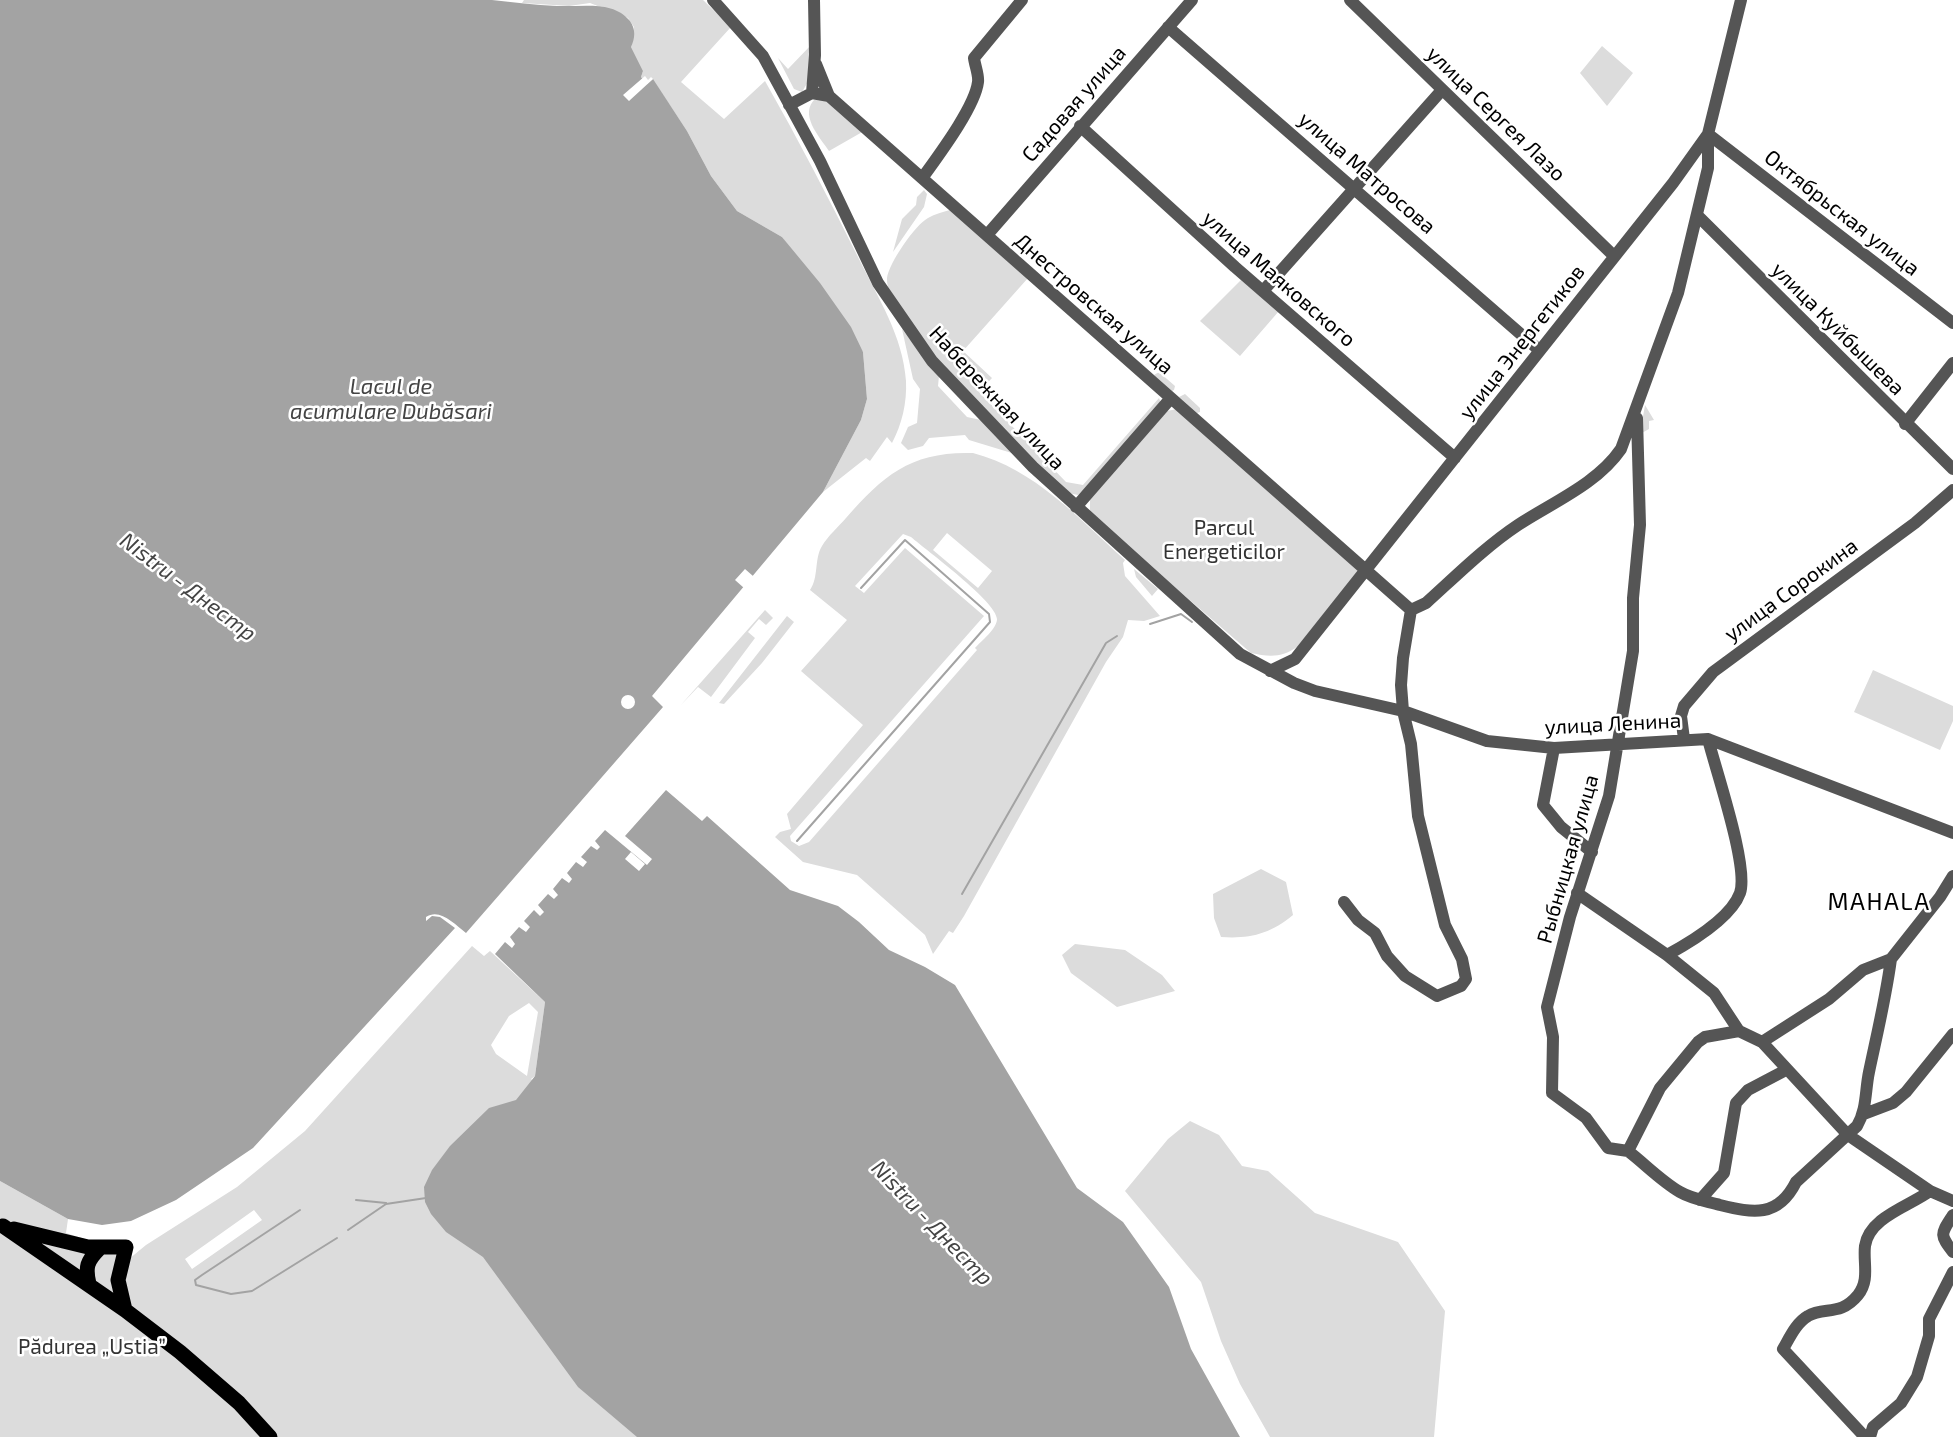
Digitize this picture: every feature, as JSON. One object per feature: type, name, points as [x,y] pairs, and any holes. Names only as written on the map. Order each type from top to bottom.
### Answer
[{"type":"main road","points":[[125,1310],[118,1280],[126,1248],[99,1249],[3,1226],[125,1310],[214,1380],[270,1437]]},
{"type":"main road","points":[[89,1284],[86,1267],[88,1260],[99,1249]]},
{"type":"street","name":"Набережная улица","points":[[713,0],[740,27],[763,56],[820,160],[873,275],[917,343],[947,378],[1033,467],[1076,507],[1215,633],[1240,654],[1270,671]]},
{"type":"street","points":[[812,93],[815,62],[814,0]]},
{"type":"street","points":[[923,177],[949,140],[974,94],[978,81],[974,58],[1022,0]]},
{"type":"street","name":"Садовая улица","points":[[987,235],[1192,0]]},
{"type":"street","name":"улица Сергея Лазо","points":[[1350,0],[1614,256]]},
{"type":"street","name":"улица Энергетиков","points":[[1270,671],[1295,659],[1708,134],[1741,0]]},
{"type":"street","name":"улица Матросова","points":[[1168,27],[1539,350]]},
{"type":"street","points":[[815,62],[829,96]]},
{"type":"street","points":[[1263,291],[1442,90]]},
{"type":"street","points":[[789,105],[812,93],[829,96]]},
{"type":"street","name":"Днестровская улица","points":[[829,96],[1411,610]]},
{"type":"street","name":"улица Маяковского","points":[[1080,126],[1263,291],[1455,458]]},
{"type":"street","points":[[1344,902],[1358,920],[1375,933],[1387,956],[1405,976],[1437,996],[1461,986],[1467,974],[1445,925],[1432,880],[1418,816],[1411,744],[1403,711],[1403,658],[1411,610],[1426,603],[1516,526],[1575,491],[1622,449],[1678,293],[1708,168],[1708,134]]},
{"type":"street","name":"Октябрьская улица","points":[[1708,134],[1953,323]]},
{"type":"street","name":"улица Куйбышева","points":[[1697,216],[1953,469]]},
{"type":"street","points":[[1905,424],[1953,363]]},
{"type":"street","points":[[1076,507],[1171,398]]},
{"type":"street","name":"Рыбницкая улица","points":[[1628,1151],[1608,1148],[1586,1118],[1552,1093],[1554,1037],[1547,1007],[1577,893],[1609,796],[1634,651],[1633,598],[1640,525],[1637,411]]},
{"type":"street","name":"улица Сорокина","points":[[1684,739],[1681,716],[1684,706],[1713,672],[1915,523],[1953,490]]},
{"type":"street","name":"улица Ленина","points":[[1270,671],[1294,683],[1326,694],[1403,711],[1487,741],[1554,748],[1708,739],[1953,833]]},
{"type":"street","points":[[1667,955],[1700,937],[1729,908],[1740,893],[1741,865],[1708,739]]},
{"type":"street","points":[[1554,748],[1543,805],[1561,827],[1592,852]]},
{"type":"street","points":[[1762,1042],[1829,999],[1863,970],[1891,959],[1940,897],[1953,876]]},
{"type":"street","points":[[1577,893],[1667,955],[1714,993],[1739,1032]]},
{"type":"street","points":[[1891,959],[1885,1008],[1869,1072],[1864,1114],[1848,1136],[1796,1182],[1790,1194],[1777,1206],[1752,1211],[1700,1200],[1679,1191],[1628,1151],[1660,1088],[1698,1041],[1705,1037],[1739,1032],[1762,1042],[1848,1136],[1930,1191],[1953,1200]]},
{"type":"street","points":[[1864,1114],[1893,1103],[1906,1092],[1953,1034]]},
{"type":"street","points":[[1700,1200],[1724,1173],[1737,1103],[1748,1090],[1786,1070]]},
{"type":"street","points":[[1930,1191],[1915,1202],[1883,1218],[1870,1234],[1865,1245],[1864,1281],[1858,1295],[1842,1309],[1810,1314],[1798,1325],[1783,1349],[1868,1437],[1873,1427],[1901,1403],[1917,1377],[1929,1336],[1929,1319],[1953,1272]]},
{"type":"street","points":[[1953,1215],[1942,1233],[1942,1238],[1953,1252]]},
{"type":"green space","points":[[524,0],[703,0],[731,27],[681,82],[724,119],[765,81],[881,303],[900,348],[904,364],[906,397],[899,428],[892,443],[887,437],[870,461],[866,458],[823,492],[861,420],[867,399],[863,352],[782,237],[737,211],[711,176],[687,131],[653,80],[647,84],[641,77],[643,71],[631,47],[634,27],[628,18],[590,3],[569,6],[522,3]]},
{"type":"green space","points":[[811,45],[809,80],[802,92],[794,89],[778,58],[788,69]]},
{"type":"green space","points":[[1602,46],[1633,73],[1607,106],[1580,73]]},
{"type":"green space","points":[[816,98],[826,98],[864,131],[829,151],[810,118],[811,104]]},
{"type":"green space","points":[[924,190],[927,194],[924,207],[893,252],[902,219],[916,205],[917,197]]},
{"type":"green space","points":[[950,210],[1028,278],[963,351],[992,378],[979,392],[1066,482],[1083,485],[1159,398],[1161,403],[1085,491],[1078,495],[1064,492],[962,388],[908,324],[892,297],[887,278],[892,263],[903,245],[916,228],[928,218]]},
{"type":"green space","points":[[1241,280],[1279,311],[1240,356],[1200,321]]},
{"type":"green space","points":[[902,329],[939,376],[938,386],[967,417],[981,420],[1015,454],[969,440],[965,435],[929,438],[923,446],[908,450],[901,443],[908,427],[917,423],[920,389],[913,379]]},
{"type":"green space","points":[[1159,372],[1175,386],[1174,390],[1172,391],[1154,375]]},
{"type":"green space","points":[[1185,394],[1200,408],[1200,412],[1197,413],[1179,397]]},
{"type":"green space","points":[[1645,405],[1654,420],[1649,421],[1649,429],[1640,434]]},
{"type":"green space","name":"Parcul Energeticilor","points":[[1177,409],[1357,565],[1357,572],[1298,646],[1287,653],[1270,656],[1251,653],[1090,514],[1090,499],[1167,411]]},
{"type":"green space","points":[[952,453],[973,453],[995,461],[1036,483],[1055,497],[1125,560],[1123,563],[1125,576],[1160,616],[1144,621],[1128,620],[1123,637],[1106,662],[964,916],[953,933],[949,931],[933,954],[925,935],[857,875],[803,862],[775,837],[780,832],[791,829],[787,814],[863,725],[801,671],[847,620],[810,590],[815,579],[822,546],[860,502],[887,478],[916,461]],"holes":[[[947,533],[992,571],[978,588],[933,550]],[[903,534],[911,537],[974,589],[994,611],[996,623],[992,631],[975,648],[977,650],[809,842],[799,846],[791,841],[790,836],[984,616],[905,548],[864,593],[855,586]]]},
{"type":"green space","points":[[1134,569],[1158,589],[1152,596],[1136,577]]},
{"type":"green space","points":[[765,610],[773,618],[766,625],[759,619],[748,632],[755,638],[711,697],[698,687],[680,706]]},
{"type":"green space","points":[[787,616],[794,622],[762,663],[724,704],[719,703]]},
{"type":"green space","points":[[1873,670],[1953,706],[1953,721],[1940,750],[1854,712]]},
{"type":"green space","points":[[1261,869],[1286,882],[1293,915],[1276,927],[1259,934],[1221,937],[1214,918],[1213,894]]},
{"type":"green space","points":[[1075,944],[1125,950],[1162,975],[1175,991],[1117,1007],[1071,973],[1062,955]]},
{"type":"green space","name":"Pădurea „Ustia”","points":[[472,946],[484,956],[490,951],[545,1002],[535,1076],[531,1079],[950,1437],[0,1437],[0,1181],[68,1219],[66,1233],[91,1241],[129,1259],[146,1245],[237,1187],[305,1131]],"holes":[[[529,1003],[538,1012],[527,1076],[496,1054],[491,1045],[509,1016]],[[254,1210],[262,1220],[192,1269],[185,1259]]]},
{"type":"green space","points":[[1190,1121],[1219,1135],[1242,1166],[1268,1171],[1315,1213],[1398,1242],[1445,1311],[1434,1437],[1270,1437],[1240,1384],[1221,1341],[1201,1282],[1125,1191],[1168,1139]]},
{"type":"water","name":"Lacul de acumulare Dubăsari","points":[[0,0],[492,0],[549,6],[597,6],[615,10],[630,21],[633,28],[634,37],[631,47],[643,71],[641,77],[647,84],[653,79],[687,131],[711,176],[737,211],[782,237],[820,283],[851,327],[863,352],[867,399],[861,420],[823,492],[652,696],[663,707],[466,933],[442,916],[436,914],[426,917],[426,921],[432,916],[440,917],[455,928],[253,1148],[176,1200],[131,1221],[102,1225],[68,1219],[0,1181]]},
{"type":"water","name":"Nistru - Днестр","points":[[666,790],[702,821],[707,816],[790,890],[838,906],[889,950],[925,967],[955,985],[1077,1188],[1123,1222],[1169,1287],[1191,1349],[1240,1437],[637,1437],[578,1387],[483,1257],[446,1232],[431,1214],[425,1202],[424,1187],[432,1170],[450,1146],[489,1108],[516,1100],[535,1076],[545,1002],[495,954],[505,942],[512,948],[515,944],[510,937],[519,927],[526,932],[530,927],[524,921],[534,910],[540,916],[544,912],[538,905],[548,894],[554,899],[558,895],[553,889],[562,878],[569,883],[572,879],[567,873],[576,862],[583,867],[587,862],[581,857],[591,846],[597,850],[600,847],[595,841],[605,830],[647,865],[652,859],[625,836]]},
{"type":"pier","points":[[645,76],[648,80],[651,77],[653,79],[629,101],[623,95]]},
{"type":"pier","points":[[745,569],[753,576],[753,580],[744,588],[735,580]]},
{"type":"pier","points":[[628,695],[633,697],[635,702],[633,707],[628,709],[623,707],[621,702],[623,697]]},
{"type":"pier","points":[[631,852],[645,864],[639,871],[625,859]]},
{"type":"waterway","points":[[797,841],[990,622],[989,614],[905,540],[861,588]]},
{"type":"waterway","points":[[1150,624],[1181,614],[1192,622]]},
{"type":"waterway","points":[[962,894],[1106,643],[1117,636]]},
{"type":"waterway","points":[[348,1230],[386,1204],[426,1198]]},
{"type":"waterway","points":[[356,1200],[386,1203]]},
{"type":"waterway","points":[[300,1210],[195,1280],[196,1285],[231,1294],[252,1291],[337,1238]]},
{"type":"district","name":"MAHALA","points":[[1879,902]]}]
